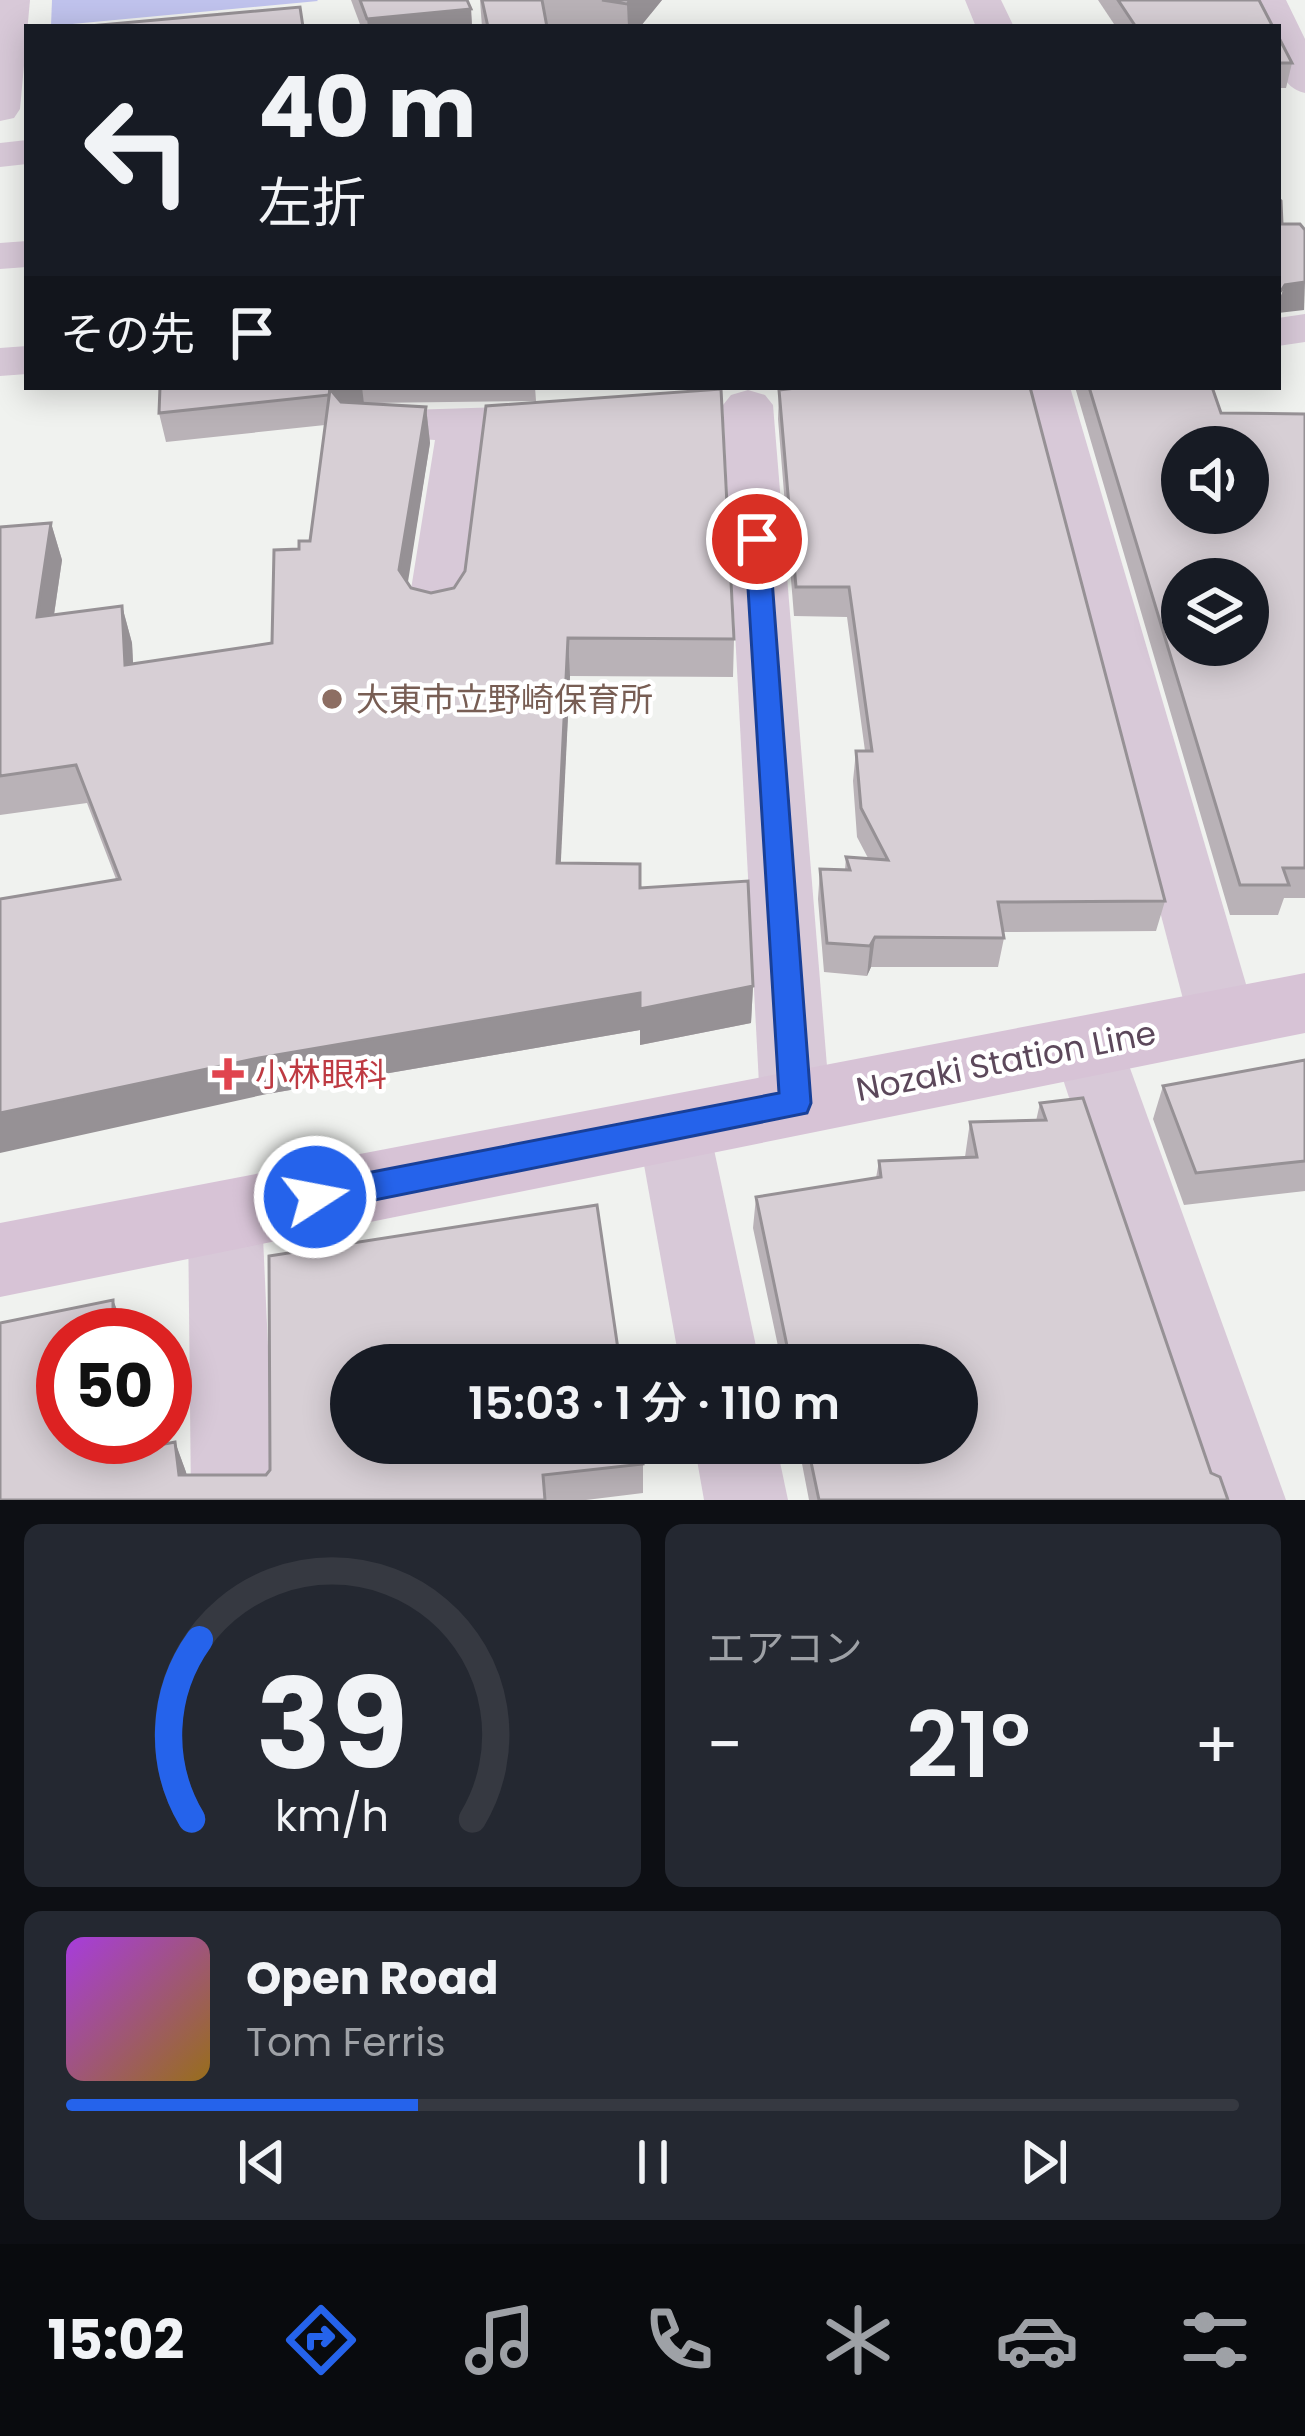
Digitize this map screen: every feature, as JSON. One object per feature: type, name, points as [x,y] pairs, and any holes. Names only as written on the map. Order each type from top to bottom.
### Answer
[{"type":"main road","name":"Nozaki Station Line","points":[[0,1260],[1305,1003]]},
{"type":"street","points":[[0,109],[12,0]]},
{"type":"street","points":[[1281,28],[1305,81]]},
{"type":"street","points":[[1047,390],[1222,1018]]},
{"type":"street","points":[[749,404],[795,1103]]},
{"type":"street","points":[[364,423],[462,426],[585,408]]},
{"type":"street","points":[[436,608],[462,426]]},
{"type":"street","points":[[1087,1046],[1244,1500]]},
{"type":"street","points":[[673,1126],[716,1344]]},
{"type":"street","points":[[225,1215],[233,1500]]},
{"type":"street","points":[[739,1464],[746,1500]]},
{"type":"shaded area","points":[[52,0],[318,1],[72,24],[51,24]]},
{"type":"building","points":[[360,0],[467,0],[471,9],[367,19]]},
{"type":"building","points":[[482,0],[542,0],[546,24],[487,24]]},
{"type":"building","points":[[1118,0],[1259,0],[1271,24],[1134,24]]},
{"type":"building","points":[[300,7],[303,24],[111,24]]},
{"type":"building","points":[[1281,42],[1292,63],[1281,63]]},
{"type":"building","points":[[1281,201],[1282,224],[1300,224],[1305,230],[1305,282],[1285,285],[1281,291]]},
{"type":"building","points":[[160,390],[330,390],[329,395],[159,413]]},
{"type":"building","points":[[330,390],[341,402],[426,407],[399,570],[411,588],[431,593],[454,588],[465,571],[486,406],[721,390],[734,639],[568,638],[557,863],[640,864],[640,888],[748,881],[753,986],[640,1009],[640,993],[259,1058],[0,1113],[0,899],[120,879],[76,765],[0,776],[0,527],[51,523],[37,617],[122,606],[125,665],[272,643],[274,550],[299,549],[299,541],[310,541]]},
{"type":"building","points":[[779,390],[1031,390],[1165,901],[998,902],[1004,938],[875,937],[870,946],[827,943],[820,869],[850,870],[846,857],[888,860],[861,808],[856,751],[872,751],[849,587],[796,587]]},
{"type":"building","points":[[1090,390],[1213,390],[1221,413],[1305,414],[1305,868],[1283,868],[1289,885],[1240,885],[1174,666],[1269,666],[1269,558],[1161,558],[1161,624]]},
{"type":"building","points":[[1305,1060],[1305,1161],[1196,1173],[1163,1086]]},
{"type":"building","points":[[1083,1098],[1211,1473],[1220,1477],[1228,1500],[819,1500],[811,1464],[978,1464],[978,1344],[787,1344],[756,1197],[881,1177],[879,1161],[977,1157],[970,1122],[1046,1120],[1040,1103]]},
{"type":"building","points":[[597,1205],[617,1344],[330,1344],[330,1464],[643,1464],[543,1475],[545,1500],[0,1500],[0,1323],[36,1316],[36,1464],[178,1464],[179,1475],[266,1475],[270,1470],[269,1256]]},
{"type":"building","points":[[113,1300],[113,1308],[74,1308]]},
{"type":"place","name":"大東市立野崎保育所","points":[[332,699]]},
{"type":"place","name":"小林眼科","points":[[228,1074]]},
{"type":"route","points":[[315,1197],[795,1103],[757,539]]}]
